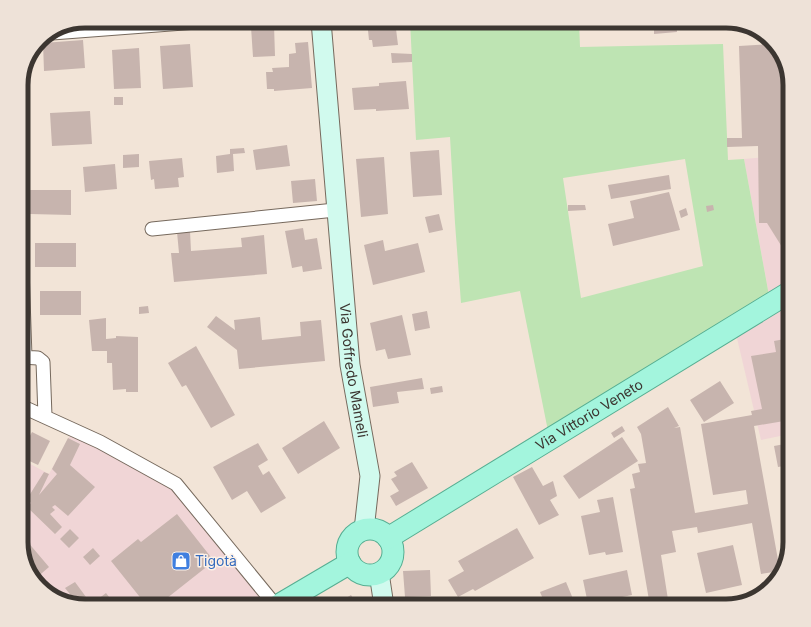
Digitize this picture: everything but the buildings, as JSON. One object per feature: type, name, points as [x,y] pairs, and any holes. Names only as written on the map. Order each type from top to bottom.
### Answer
[{"type":"main road","name":"Via Vittorio Veneto","points":[[388,538],[783,296]]},
{"type":"main road","points":[[364,530],[373,530],[381,532],[388,538],[393,550],[392,558],[385,570],[371,575],[362,574],[355,570],[350,563],[347,553],[349,543],[355,535],[364,530]]},
{"type":"main road","points":[[289,599],[350,563]]},
{"type":"street","points":[[61,33],[125,28]]},
{"type":"street","name":"Via Goffredo Mameli","points":[[322,28],[350,365],[369,470],[368,500],[364,530]]},
{"type":"street","points":[[152,229],[336,210]]},
{"type":"street","points":[[28,357],[38,358],[43,362],[45,416]]},
{"type":"street","points":[[28,409],[100,442],[176,484],[271,599]]},
{"type":"street","points":[[379,573],[383,599]]},
{"type":"shaded area","points":[[783,156],[783,435],[761,440],[736,334],[772,311],[744,159]]},
{"type":"shaded area","points":[[72,432],[172,485],[268,599],[85,599],[67,596],[57,591],[42,580],[32,564],[28,546],[28,463],[49,474]]},
{"type":"green space","points":[[410,28],[579,28],[580,47],[723,44],[728,160],[744,159],[772,312],[551,446],[520,291],[461,303],[450,137],[416,140]],"holes":[[[685,159],[703,266],[581,298],[563,178]]]},
{"type":"place","name":"Tigotà","points":[[181,561]]}]
